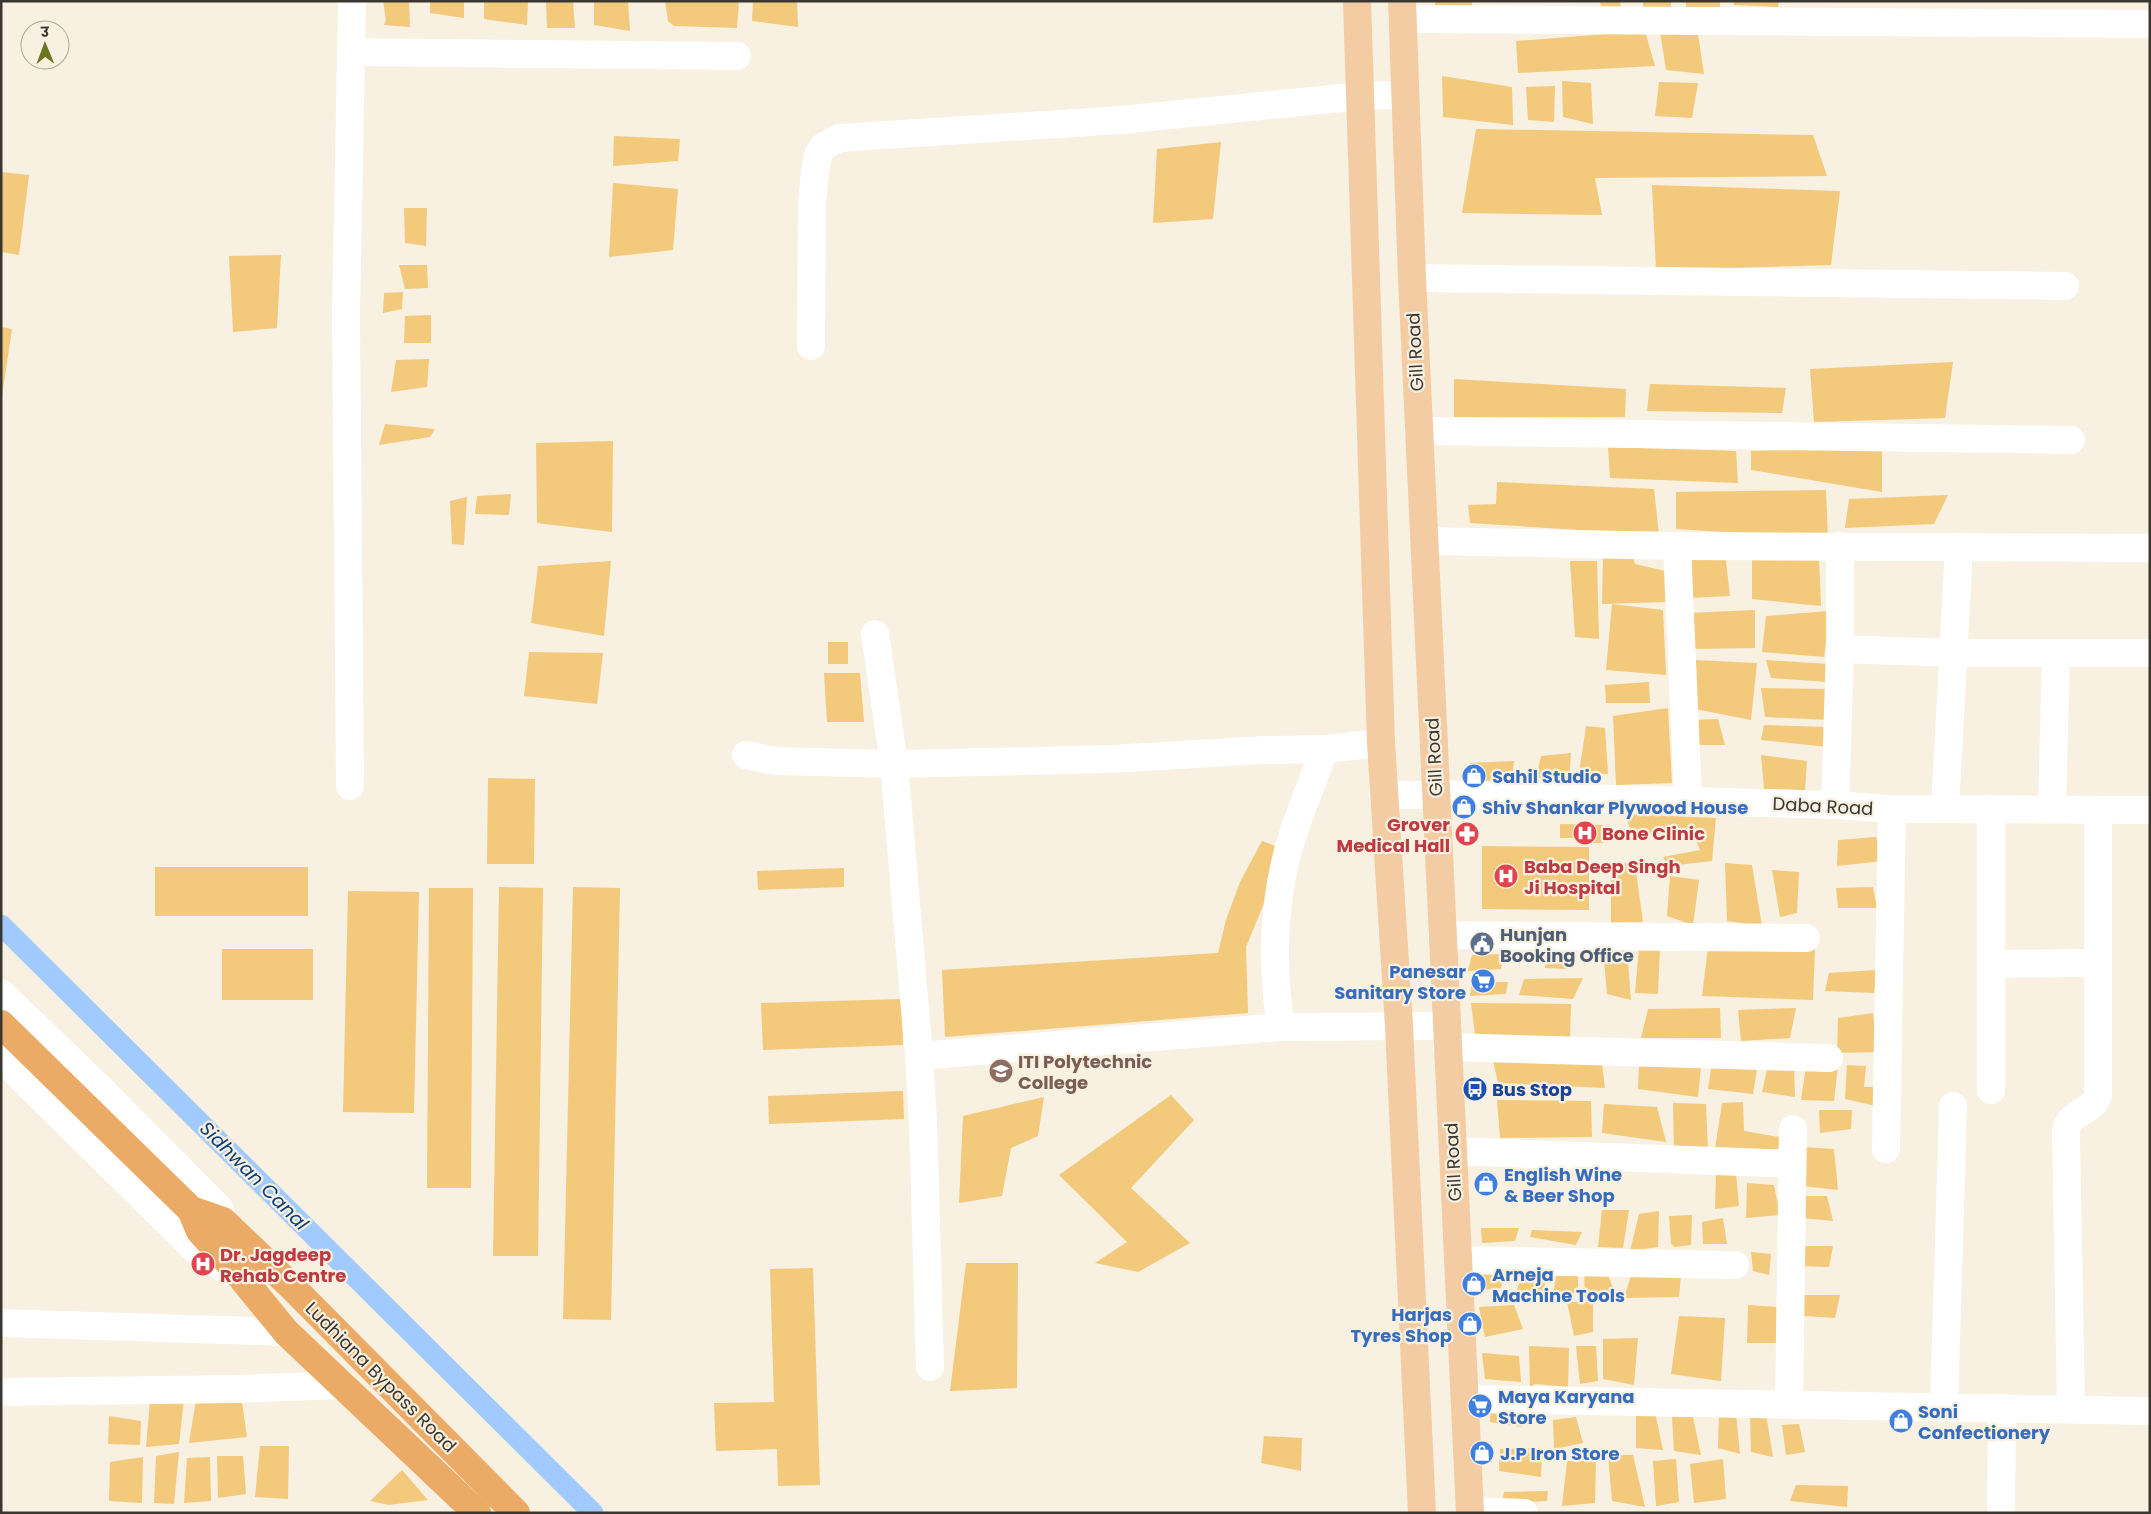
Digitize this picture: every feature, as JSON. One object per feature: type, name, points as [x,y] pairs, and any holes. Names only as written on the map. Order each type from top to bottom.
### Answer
[{"type":"highway","points":[[1,1024],[184,1203],[222,1221]]},
{"type":"highway","name":"Ludhiana Bypass Road","points":[[184,1203],[200,1231],[286,1332],[477,1513]]},
{"type":"highway","name":"Ludhiana Bypass Road","points":[[222,1221],[293,1288],[516,1513]]},
{"type":"main road","points":[[1357,1],[1380,743],[1398,1017],[1422,1513]]},
{"type":"main road","name":"Gill Road","points":[[1402,10],[1412,278],[1470,1512]]},
{"type":"street","points":[[350,786],[346,315],[352,1]]},
{"type":"street","points":[[1402,10],[2150,24]]},
{"type":"street","points":[[351,52],[737,56]]},
{"type":"street","points":[[811,346],[812,202],[818,155],[824,146],[831,141],[840,138],[1120,120],[1361,96],[1405,95]]},
{"type":"street","points":[[1412,278],[2064,286]]},
{"type":"street","points":[[1419,431],[2071,440]]},
{"type":"street","points":[[1425,541],[1676,546],[2150,548]]},
{"type":"street","points":[[1676,546],[1688,800]]},
{"type":"street","points":[[1835,805],[1840,649],[1840,546]]},
{"type":"street","points":[[1945,809],[1959,548]]},
{"type":"street","points":[[875,634],[894,764],[923,1122],[930,1367]]},
{"type":"street","points":[[1840,649],[1954,653],[2150,653]]},
{"type":"street","points":[[2052,808],[2056,654]]},
{"type":"street","points":[[746,756],[776,761],[894,764],[1112,759],[1264,750],[1324,749],[1380,743]]},
{"type":"street","points":[[1280,1018],[1274,967],[1278,896],[1293,833],[1324,749]]},
{"type":"street","name":"Daba Road","points":[[1384,796],[1436,794],[1688,800],[1892,809],[2052,808],[2098,811],[2150,810]]},
{"type":"street","points":[[1886,1149],[1892,809]]},
{"type":"street","points":[[1991,1090],[1992,809]]},
{"type":"street","points":[[2071,1409],[2066,1132],[2067,1123],[2075,1115],[2092,1107],[2098,1095],[2098,811]]},
{"type":"street","points":[[1442,935],[1806,938]]},
{"type":"street","points":[[1991,964],[2098,963]]},
{"type":"street","points":[[1,993],[100,1088],[212,1201],[218,1208],[222,1221]]},
{"type":"street","points":[[918,1056],[1280,1018],[1398,1017],[1447,1027],[1830,1058]]},
{"type":"street","points":[[1,1058],[202,1256],[241,1277]]},
{"type":"street","points":[[1944,1407],[1953,1106]]},
{"type":"street","points":[[1789,1404],[1792,1129]]},
{"type":"street","points":[[1453,1151],[1792,1164]]},
{"type":"street","points":[[1458,1260],[1735,1265]]},
{"type":"street","points":[[1,1323],[286,1332]]},
{"type":"street","points":[[1,1392],[236,1390],[343,1385]]},
{"type":"street","points":[[1465,1399],[2150,1411]]},
{"type":"street","points":[[2001,1513],[2002,1408]]},
{"type":"street","points":[[1470,1512],[1524,1513]]},
{"type":"building","points":[[383,1],[409,1],[410,27],[384,25],[386,20]]},
{"type":"building","points":[[430,1],[464,1],[464,18],[430,13]]},
{"type":"building","points":[[484,1],[528,1],[527,25],[484,19]]},
{"type":"building","points":[[546,1],[573,1],[575,28],[547,28]]},
{"type":"building","points":[[594,1],[628,1],[630,31],[594,25]]},
{"type":"building","points":[[665,1],[739,1],[737,28],[674,26],[668,21]]},
{"type":"building","points":[[753,1],[797,1],[798,27],[752,21]]},
{"type":"building","points":[[1435,1],[1472,1],[1472,8],[1435,5]]},
{"type":"building","points":[[1600,1],[1620,1],[1621,8],[1601,7]]},
{"type":"building","points":[[1643,1],[1671,1],[1671,8],[1643,7]]},
{"type":"building","points":[[1686,1],[1720,1],[1720,10],[1686,9]]},
{"type":"building","points":[[1733,1],[1779,1],[1778,7],[1734,5]]},
{"type":"building","points":[[1645,31],[1655,66],[1518,73],[1516,41]]},
{"type":"building","points":[[1660,32],[1698,34],[1704,74],[1666,70]]},
{"type":"building","points":[[1442,76],[1512,87],[1513,125],[1443,117]]},
{"type":"building","points":[[1562,81],[1591,83],[1593,124],[1563,117]]},
{"type":"building","points":[[1659,82],[1698,83],[1692,118],[1655,116]]},
{"type":"building","points":[[1555,86],[1554,122],[1528,120],[1526,87]]},
{"type":"building","points":[[1476,129],[1813,135],[1827,176],[1595,178],[1602,215],[1462,213]]},
{"type":"building","points":[[614,136],[680,139],[678,161],[613,166]]},
{"type":"building","points":[[1221,142],[1213,219],[1153,223],[1157,149]]},
{"type":"building","points":[[1,172],[29,175],[19,255],[1,252]]},
{"type":"building","points":[[613,183],[678,189],[673,250],[609,257]]},
{"type":"building","points":[[1652,185],[1840,191],[1831,265],[1656,270]]},
{"type":"building","points":[[404,208],[427,208],[426,246],[405,243]]},
{"type":"building","points":[[281,255],[277,328],[233,332],[229,256]]},
{"type":"building","points":[[399,265],[427,265],[428,288],[405,289]]},
{"type":"building","points":[[403,292],[402,309],[383,313],[384,293]]},
{"type":"building","points":[[431,315],[431,343],[404,343],[405,316]]},
{"type":"building","points":[[1,327],[12,329],[2,396],[1,396]]},
{"type":"building","points":[[429,359],[427,387],[391,392],[396,360]]},
{"type":"building","points":[[1953,362],[1945,418],[1814,422],[1810,369]]},
{"type":"building","points":[[1454,379],[1626,389],[1625,417],[1454,417]]},
{"type":"building","points":[[1650,384],[1786,388],[1782,413],[1647,411]]},
{"type":"building","points":[[385,424],[435,429],[430,437],[379,445]]},
{"type":"building","points":[[613,441],[612,532],[537,523],[536,443]]},
{"type":"building","points":[[1608,447],[1736,451],[1738,483],[1610,478]]},
{"type":"building","points":[[1882,448],[1882,492],[1751,470],[1751,451]]},
{"type":"building","points":[[1497,482],[1654,489],[1659,535],[1470,523],[1468,505],[1496,504]]},
{"type":"building","points":[[1826,490],[1828,538],[1676,529],[1676,492]]},
{"type":"building","points":[[511,494],[509,515],[475,514],[477,496]]},
{"type":"building","points":[[1948,495],[1934,524],[1845,528],[1849,499]]},
{"type":"building","points":[[467,497],[464,545],[452,544],[450,501]]},
{"type":"building","points":[[1632,553],[1635,564],[1670,572],[1666,602],[1602,604],[1603,554]]},
{"type":"building","points":[[1725,553],[1730,596],[1689,598],[1692,556]]},
{"type":"building","points":[[1752,558],[1819,558],[1821,606],[1752,599]]},
{"type":"building","points":[[611,561],[604,636],[531,623],[538,566]]},
{"type":"building","points":[[1570,561],[1597,561],[1599,639],[1575,637]]},
{"type":"building","points":[[1612,604],[1663,610],[1666,675],[1606,670]]},
{"type":"building","points":[[1755,610],[1755,648],[1691,649],[1689,613]]},
{"type":"building","points":[[1830,611],[1824,657],[1762,652],[1766,616]]},
{"type":"building","points":[[828,642],[848,642],[848,664],[828,664]]},
{"type":"building","points":[[529,652],[603,653],[597,704],[524,696]]},
{"type":"building","points":[[1694,660],[1757,663],[1751,720],[1690,708]]},
{"type":"building","points":[[1766,660],[1830,664],[1828,682],[1771,678]]},
{"type":"building","points":[[824,673],[860,673],[864,722],[827,722]]},
{"type":"building","points":[[1649,682],[1650,703],[1606,703],[1605,685]]},
{"type":"building","points":[[1761,688],[1827,689],[1828,720],[1765,717]]},
{"type":"building","points":[[1668,708],[1672,783],[1616,785],[1613,716]]},
{"type":"building","points":[[1718,719],[1725,745],[1692,745],[1692,720]]},
{"type":"building","points":[[1764,725],[1827,727],[1827,747],[1761,740]]},
{"type":"building","points":[[1586,726],[1605,728],[1608,774],[1579,773]]},
{"type":"building","points":[[1571,753],[1569,779],[1536,778],[1541,756]]},
{"type":"building","points":[[1761,755],[1807,761],[1805,790],[1764,789]]},
{"type":"building","points":[[1514,761],[1512,780],[1470,781],[1470,763]]},
{"type":"building","points":[[488,778],[535,779],[534,864],[487,864]]},
{"type":"building","points":[[1625,814],[1716,818],[1712,861],[1668,866],[1663,857],[1700,850],[1693,833],[1632,834]]},
{"type":"building","points":[[1560,824],[1603,825],[1603,843],[1586,843],[1586,838],[1560,838]]},
{"type":"building","points":[[1876,837],[1882,861],[1837,866],[1838,840]]},
{"type":"building","points":[[1262,841],[1286,850],[1246,947],[1248,1013],[945,1037],[942,970],[1218,953],[1226,920],[1240,882]]},
{"type":"building","points":[[1482,846],[1589,847],[1589,910],[1482,909]]},
{"type":"building","points":[[1611,862],[1635,864],[1643,922],[1611,923]]},
{"type":"building","points":[[1725,863],[1752,865],[1762,926],[1727,921]]},
{"type":"building","points":[[155,867],[308,867],[308,916],[155,916]]},
{"type":"building","points":[[844,868],[844,887],[758,890],[757,871]]},
{"type":"building","points":[[1772,870],[1799,872],[1797,913],[1780,917]]},
{"type":"building","points":[[1670,876],[1699,880],[1693,925],[1667,916]]},
{"type":"building","points":[[499,887],[543,888],[538,1256],[493,1256]]},
{"type":"building","points":[[573,887],[620,888],[611,1320],[563,1319]]},
{"type":"building","points":[[1873,887],[1877,908],[1838,908],[1836,888]]},
{"type":"building","points":[[429,888],[473,888],[471,1188],[427,1188]]},
{"type":"building","points":[[348,891],[419,892],[414,1113],[343,1112]]},
{"type":"building","points":[[1660,947],[1658,994],[1635,993],[1639,948]]},
{"type":"building","points":[[1708,947],[1815,947],[1813,1000],[1702,996]]},
{"type":"building","points":[[222,949],[313,949],[313,1000],[222,1000]]},
{"type":"building","points":[[1603,949],[1627,949],[1631,1000],[1607,994]]},
{"type":"building","points":[[1547,951],[1572,952],[1568,969],[1545,968]]},
{"type":"building","points":[[1504,954],[1501,969],[1468,971],[1472,955]]},
{"type":"building","points":[[1877,970],[1874,993],[1825,991],[1829,973]]},
{"type":"building","points":[[1583,978],[1573,999],[1519,995],[1524,979]]},
{"type":"building","points":[[1472,982],[1508,982],[1506,994],[1470,996]]},
{"type":"building","points":[[902,999],[903,1045],[763,1050],[761,1003]]},
{"type":"building","points":[[1471,1003],[1571,1004],[1570,1041],[1475,1035]]},
{"type":"building","points":[[1720,1008],[1721,1038],[1641,1038],[1648,1009]]},
{"type":"building","points":[[1796,1008],[1790,1038],[1741,1041],[1738,1010]]},
{"type":"building","points":[[1873,1013],[1877,1052],[1837,1053],[1838,1018]]},
{"type":"building","points":[[1601,1056],[1605,1088],[1498,1083],[1493,1060]]},
{"type":"building","points":[[1712,1063],[1758,1064],[1753,1094],[1708,1089]]},
{"type":"building","points":[[1847,1065],[1866,1066],[1864,1087],[1879,1087],[1876,1106],[1845,1099]]},
{"type":"building","points":[[1639,1066],[1701,1066],[1698,1097],[1638,1089]]},
{"type":"building","points":[[1768,1066],[1794,1066],[1795,1097],[1762,1092]]},
{"type":"building","points":[[1838,1066],[1834,1101],[1801,1100],[1806,1067]]},
{"type":"building","points":[[903,1091],[904,1119],[769,1124],[768,1096]]},
{"type":"building","points":[[1171,1095],[1194,1120],[1131,1188],[1190,1243],[1138,1272],[1095,1263],[1127,1242],[1059,1175]]},
{"type":"building","points":[[1044,1097],[1038,1136],[1011,1148],[1002,1196],[959,1203],[963,1116]]},
{"type":"building","points":[[1497,1100],[1591,1101],[1592,1137],[1500,1138]]},
{"type":"building","points":[[1743,1102],[1744,1131],[1784,1138],[1775,1154],[1715,1149],[1722,1103]]},
{"type":"building","points":[[1673,1103],[1706,1104],[1708,1152],[1674,1149]]},
{"type":"building","points":[[1604,1104],[1657,1107],[1666,1142],[1602,1133]]},
{"type":"building","points":[[1819,1110],[1852,1110],[1851,1129],[1820,1133]]},
{"type":"building","points":[[1801,1147],[1834,1149],[1838,1190],[1802,1186]]},
{"type":"building","points":[[1716,1172],[1736,1173],[1739,1206],[1715,1209]]},
{"type":"building","points":[[1747,1183],[1774,1185],[1780,1215],[1746,1218]]},
{"type":"building","points":[[1802,1196],[1827,1196],[1833,1221],[1800,1218]]},
{"type":"building","points":[[1602,1210],[1629,1210],[1623,1248],[1598,1247]]},
{"type":"building","points":[[1659,1211],[1658,1247],[1630,1251],[1639,1214]]},
{"type":"building","points":[[1692,1215],[1691,1245],[1674,1247],[1671,1244],[1669,1216]]},
{"type":"building","points":[[1723,1218],[1727,1244],[1703,1244],[1702,1222]]},
{"type":"building","points":[[1481,1228],[1519,1228],[1515,1241],[1482,1243]]},
{"type":"building","points":[[1532,1230],[1582,1232],[1576,1245],[1530,1237]]},
{"type":"building","points":[[1797,1246],[1833,1246],[1829,1267],[1799,1266]]},
{"type":"building","points":[[1751,1252],[1771,1254],[1769,1275],[1753,1271]]},
{"type":"building","points":[[966,1263],[1018,1263],[1017,1388],[950,1391]]},
{"type":"building","points":[[1481,1266],[1506,1266],[1501,1288],[1481,1290]]},
{"type":"building","points":[[813,1268],[820,1485],[778,1486],[777,1449],[716,1451],[714,1403],[774,1402],[770,1269]]},
{"type":"building","points":[[1606,1269],[1616,1296],[1589,1294],[1585,1296],[1584,1271]]},
{"type":"building","points":[[1525,1270],[1547,1271],[1543,1295],[1515,1294]]},
{"type":"building","points":[[1557,1270],[1578,1272],[1578,1293],[1553,1295]]},
{"type":"building","points":[[1632,1272],[1681,1274],[1679,1297],[1624,1298]]},
{"type":"building","points":[[1802,1295],[1840,1295],[1835,1318],[1804,1316]]},
{"type":"building","points":[[1567,1302],[1593,1302],[1593,1332],[1574,1336]]},
{"type":"building","points":[[1514,1305],[1523,1329],[1485,1337],[1479,1307]]},
{"type":"building","points":[[1748,1305],[1777,1307],[1777,1343],[1747,1343]]},
{"type":"building","points":[[1679,1316],[1725,1318],[1721,1381],[1671,1374]]},
{"type":"building","points":[[1638,1338],[1634,1385],[1603,1379],[1603,1339]]},
{"type":"building","points":[[1529,1346],[1569,1348],[1568,1387],[1535,1384],[1530,1387]]},
{"type":"building","points":[[1576,1346],[1596,1346],[1598,1381],[1580,1384]]},
{"type":"building","points":[[1482,1353],[1519,1356],[1521,1382],[1485,1379]]},
{"type":"building","points":[[184,1399],[179,1444],[146,1447],[150,1400]]},
{"type":"building","points":[[196,1400],[242,1402],[247,1437],[189,1443]]},
{"type":"building","points":[[1491,1407],[1525,1409],[1521,1427],[1490,1422]]},
{"type":"building","points":[[1636,1412],[1655,1412],[1663,1450],[1636,1448]]},
{"type":"building","points":[[1719,1413],[1736,1414],[1740,1454],[1718,1448]]},
{"type":"building","points":[[1750,1414],[1766,1414],[1773,1457],[1751,1452]]},
{"type":"building","points":[[109,1416],[141,1421],[140,1445],[108,1444]]},
{"type":"building","points":[[1576,1417],[1583,1443],[1554,1449],[1553,1420]]},
{"type":"building","points":[[1672,1417],[1693,1417],[1701,1455],[1674,1451]]},
{"type":"building","points":[[1799,1424],[1805,1452],[1786,1455],[1782,1425]]},
{"type":"building","points":[[1264,1436],[1302,1438],[1301,1471],[1261,1463]]},
{"type":"building","points":[[260,1446],[289,1446],[288,1499],[255,1497]]},
{"type":"building","points":[[1542,1448],[1541,1477],[1499,1471],[1500,1449]]},
{"type":"building","points":[[179,1452],[174,1504],[154,1503],[156,1456]]},
{"type":"building","points":[[1608,1455],[1633,1455],[1645,1507],[1612,1501]]},
{"type":"building","points":[[217,1456],[243,1456],[246,1494],[218,1498]]},
{"type":"building","points":[[143,1457],[142,1503],[109,1501],[110,1462]]},
{"type":"building","points":[[210,1457],[211,1501],[184,1503],[187,1458]]},
{"type":"building","points":[[1676,1459],[1679,1502],[1656,1506],[1653,1461]]},
{"type":"building","points":[[1723,1459],[1726,1499],[1694,1503],[1690,1464]]},
{"type":"building","points":[[1567,1461],[1596,1461],[1595,1503],[1562,1506]]},
{"type":"building","points":[[402,1470],[428,1500],[389,1505],[370,1501]]},
{"type":"building","points":[[1796,1485],[1848,1486],[1847,1507],[1790,1501]]},
{"type":"building","points":[[1548,1491],[1547,1501],[1502,1503],[1504,1492]]},
{"type":"waterway","name":"Sidhwan Canal","points":[[1,925],[593,1513]]},
{"type":"place","name":"Sahil Studio","points":[[1474,776]]},
{"type":"place","name":"Shiv Shankar Plywood House","points":[[1464,807]]},
{"type":"place","name":"Bone Clinic","points":[[1585,833]]},
{"type":"place","name":"Grover Medical Hall","points":[[1467,834]]},
{"type":"place","name":"Baba Deep Singh Ji Hospital","points":[[1506,876]]},
{"type":"place","name":"Hunjan Booking Office","points":[[1482,944]]},
{"type":"place","name":"Panesar Sanitary Store","points":[[1483,981]]},
{"type":"place","name":"ITI Polytechnic College","points":[[1001,1071]]},
{"type":"place","name":"Bus Stop","points":[[1475,1089]]},
{"type":"place","name":"English Wine & Beer Shop","points":[[1486,1184]]},
{"type":"place","name":"Dr. Jagdeep Rehab Centre","points":[[203,1264]]},
{"type":"place","name":"Arneja Machine Tools","points":[[1474,1284]]},
{"type":"place","name":"Harjas Tyres Shop","points":[[1470,1324]]},
{"type":"place","name":"Maya Karyana Store","points":[[1480,1406]]},
{"type":"place","name":"Soni Confectionery","points":[[1901,1421]]},
{"type":"place","name":"J.P Iron Store","points":[[1482,1453]]}]
